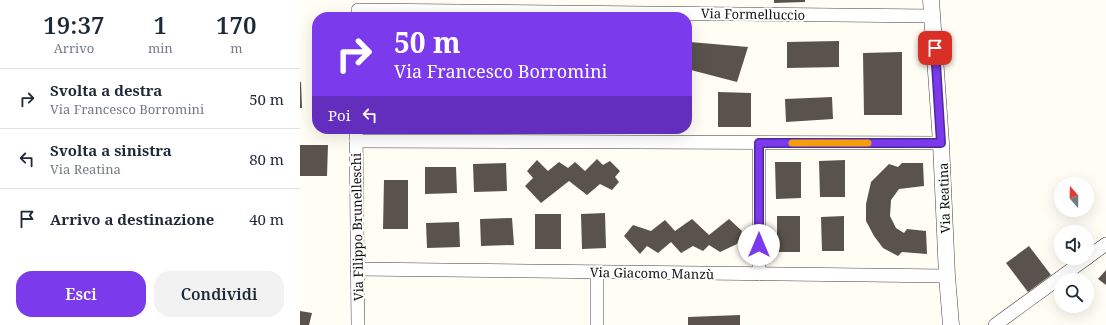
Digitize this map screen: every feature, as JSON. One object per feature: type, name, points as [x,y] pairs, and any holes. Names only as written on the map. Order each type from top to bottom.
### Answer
[{"type":"street","name":"Via Reatina","points":[[931,0],[951,325]]},
{"type":"street","name":"Via Formelluccio","points":[[692,15],[932,16]]},
{"type":"street","points":[[356,135],[759,143],[941,143]]},
{"type":"street","name":"Via Filippo Brunelleschi","points":[[356,135],[358,325]]},
{"type":"street","points":[[759,143],[759,274]]},
{"type":"street","points":[[1094,253],[1106,244]]},
{"type":"street","points":[[995,325],[1077,265]]},
{"type":"street","name":"Via Giacomo Manzù","points":[[357,269],[947,276]]},
{"type":"street","points":[[597,272],[597,325]]},
{"type":"building","points":[[774,0],[805,0],[805,2],[774,3]]},
{"type":"building","points":[[839,41],[839,67],[787,68],[787,42]]},
{"type":"building","points":[[692,42],[748,47],[737,82],[692,70]]},
{"type":"building","points":[[902,52],[902,115],[864,115],[863,53]]},
{"type":"building","points":[[301,82],[302,108],[300,108]]},
{"type":"building","points":[[718,92],[751,93],[751,127],[718,127]]},
{"type":"building","points":[[832,97],[833,119],[786,122],[785,99]]},
{"type":"building","points":[[300,145],[328,145],[327,176],[300,176]]},
{"type":"building","points":[[597,159],[603,165],[610,161],[620,171],[615,177],[619,182],[612,190],[600,184],[587,195],[569,181],[541,203],[525,186],[533,178],[527,171],[537,160],[548,171],[559,162],[568,168],[575,162],[585,171]]},
{"type":"building","points":[[845,160],[845,197],[820,197],[819,161]]},
{"type":"building","points":[[775,162],[801,162],[801,198],[776,199]]},
{"type":"building","points":[[506,163],[507,191],[474,192],[473,164]]},
{"type":"building","points":[[902,163],[923,163],[924,186],[899,189],[891,200],[890,216],[896,228],[904,233],[907,229],[926,231],[927,254],[902,252],[898,256],[883,248],[874,236],[866,221],[866,204],[871,182],[889,164],[898,167]]},
{"type":"building","points":[[425,167],[456,167],[457,193],[425,194]]},
{"type":"building","points":[[384,180],[408,180],[408,229],[383,229]]},
{"type":"building","points":[[605,213],[606,248],[582,249],[581,214]]},
{"type":"building","points":[[535,214],[561,214],[561,249],[535,249]]},
{"type":"building","points":[[777,216],[800,216],[800,252],[777,252]]},
{"type":"building","points":[[844,216],[844,251],[822,251],[821,217]]},
{"type":"building","points":[[512,218],[514,245],[481,246],[480,219]]},
{"type":"building","points":[[692,219],[709,235],[729,219],[742,231],[737,244],[720,252],[709,245],[703,251],[693,246],[681,253],[671,242],[658,253],[647,246],[640,254],[624,236],[633,225],[651,231],[665,220],[675,231]]},
{"type":"building","points":[[459,222],[460,247],[427,248],[426,223]]},
{"type":"building","points":[[1029,246],[1051,275],[1028,292],[1006,263]]},
{"type":"building","points":[[1106,270],[1106,285],[1098,279]]},
{"type":"building","points":[[300,311],[312,313],[309,325],[300,325]]},
{"type":"building","points":[[740,315],[740,325],[688,325],[688,317]]},
{"type":"slow traffic","points":[[792,143],[868,143]]},
{"type":"route","points":[[759,245],[759,143],[941,143],[935,48]]}]
